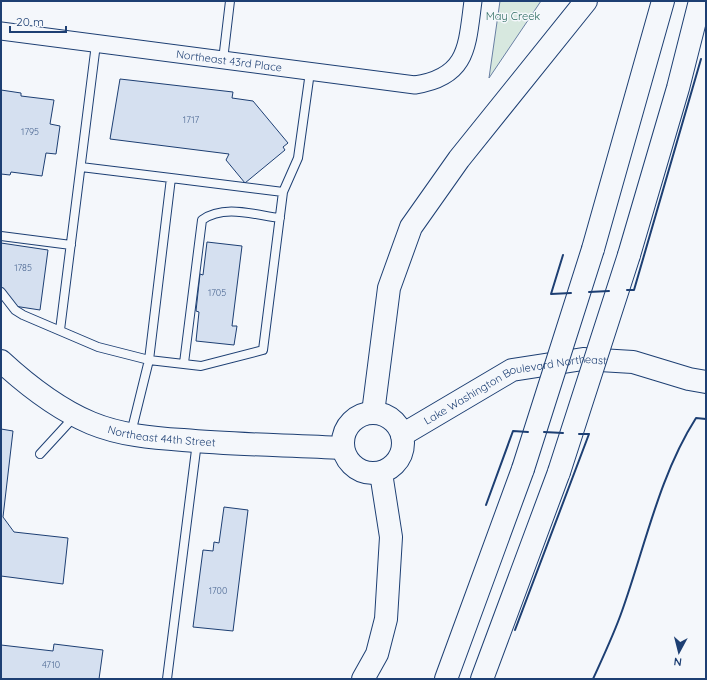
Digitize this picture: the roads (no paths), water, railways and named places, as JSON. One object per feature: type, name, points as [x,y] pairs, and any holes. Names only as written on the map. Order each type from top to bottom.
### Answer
[{"type":"main road","points":[[374,413],[389,288],[411,227],[459,159],[586,1]]},
{"type":"main road","points":[[446,679],[523,469],[593,249],[663,1]]},
{"type":"main road","points":[[482,679],[559,472],[629,255],[676,95],[700,1]]},
{"type":"main road","name":"Lake Washington Boulevard Northeast","points":[[402,435],[512,370],[583,359],[633,362],[689,379],[706,382]]},
{"type":"main road","name":"Northeast 44th Street","points":[[1,362],[52,401],[90,423],[131,434],[197,442],[343,448]]},
{"type":"main road","points":[[374,413],[383,414],[392,419],[398,426],[402,435],[404,444],[402,454],[390,469],[381,473],[371,474],[361,471],[353,466],[346,458],[343,448],[343,438],[350,424],[363,415],[374,413]]},
{"type":"main road","points":[[363,679],[377,654],[386,619],[391,537],[381,473]]},
{"type":"street","name":"Northeast 43rd Place","points":[[1,31],[415,85],[431,83],[443,78],[461,59],[466,46],[473,1]]},
{"type":"lane","points":[[223,60],[230,1]]},
{"type":"lane","points":[[60,330],[96,44]]},
{"type":"lane","points":[[1,292],[16,310],[23,315],[98,347],[149,360],[201,366],[263,350],[283,192],[298,158],[310,72]]},
{"type":"lane","points":[[80,167],[283,192]]},
{"type":"lane","points":[[131,434],[149,360],[171,178]]},
{"type":"lane","points":[[184,364],[202,220],[211,214],[223,210],[280,218]]},
{"type":"lane","points":[[1,236],[71,245]]},
{"type":"lane","points":[[40,454],[76,415]]},
{"type":"lane","points":[[167,679],[197,442]]},
{"type":"park label","name":"May Creek","points":[[513,16]]}]
